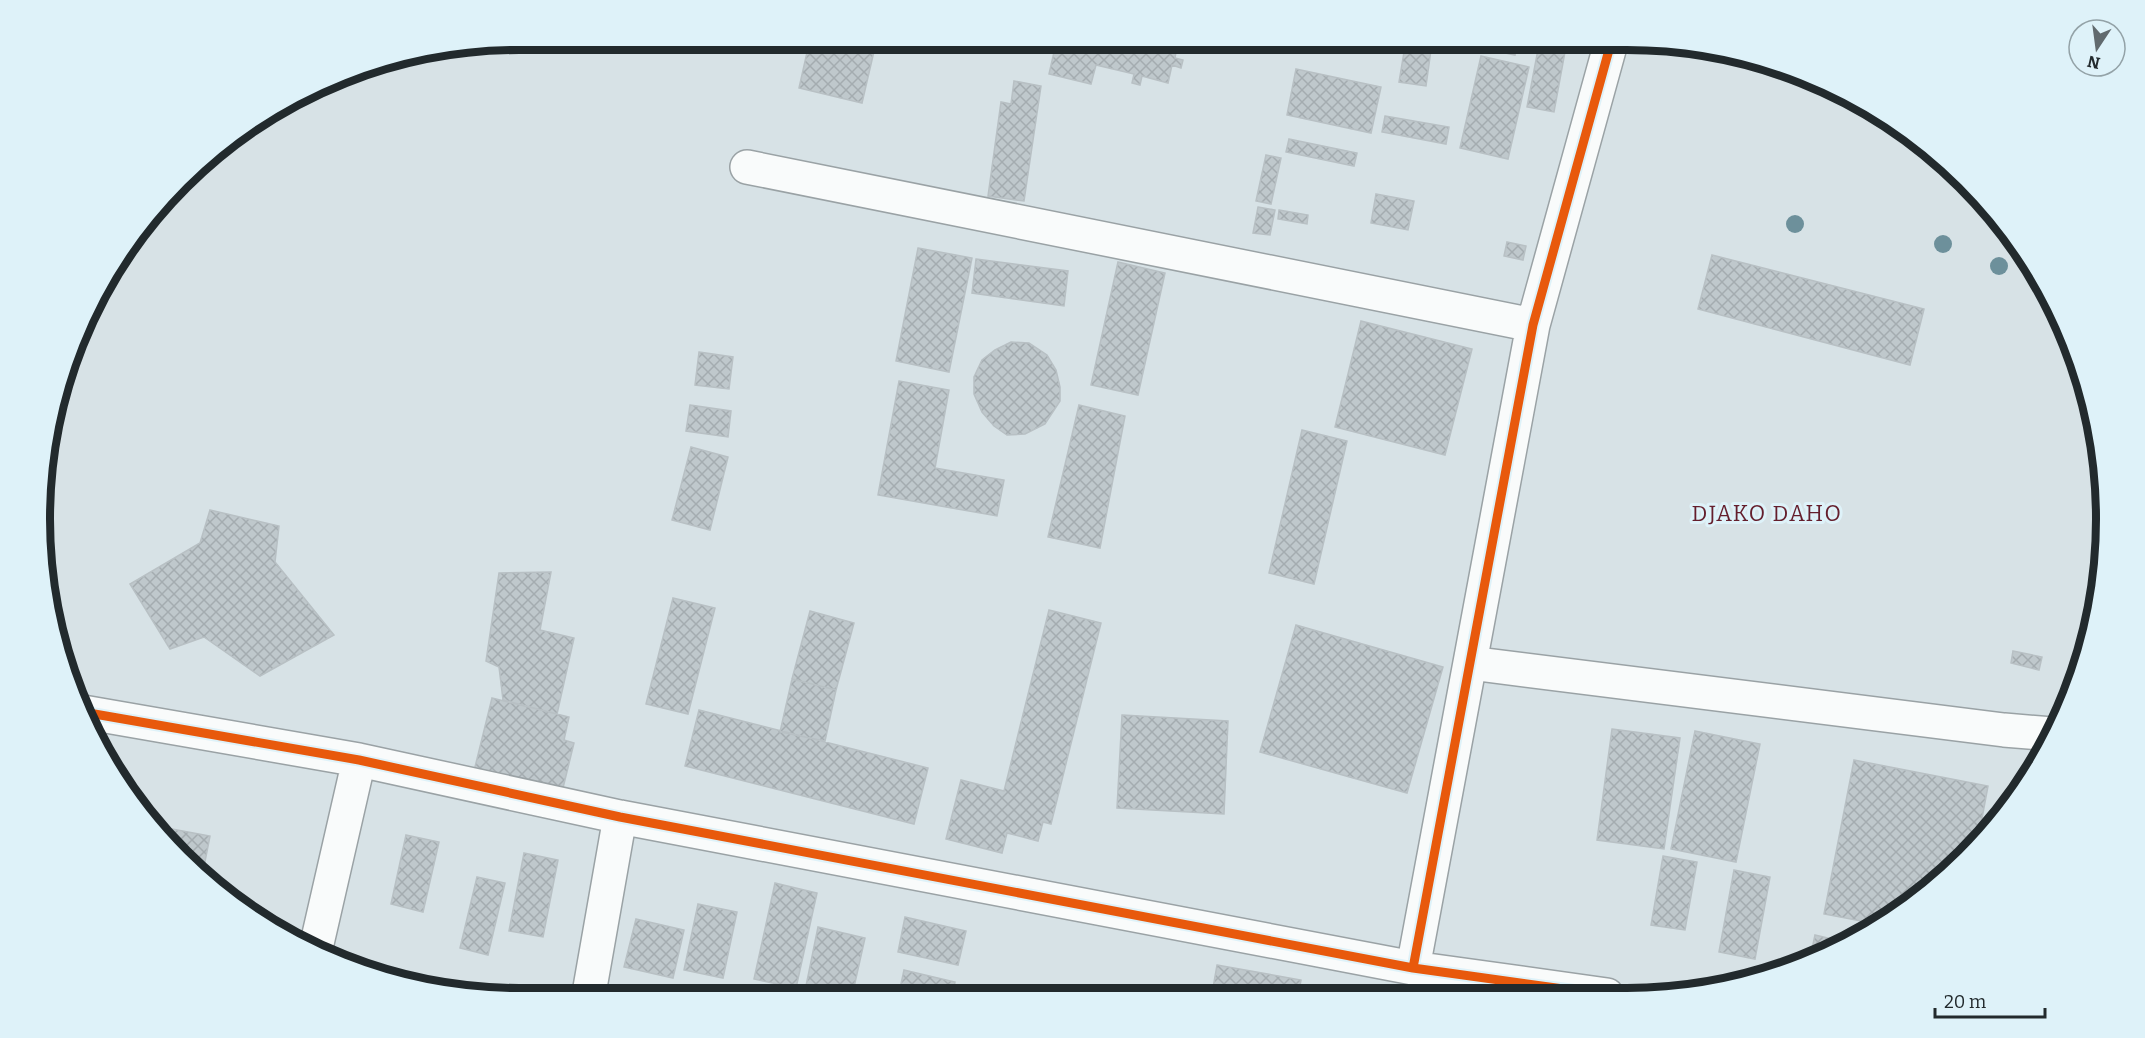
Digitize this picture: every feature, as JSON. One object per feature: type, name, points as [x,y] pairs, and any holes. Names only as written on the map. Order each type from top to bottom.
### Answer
[{"type":"street","points":[[1413,968],[1533,325],[1609,50]]},
{"type":"street","points":[[747,167],[1533,325]]},
{"type":"street","points":[[1470,663],[2044,733]]},
{"type":"street","points":[[92,714],[359,760],[620,817],[1413,968],[1557,988]]},
{"type":"street","points":[[317,943],[359,760]]},
{"type":"street","points":[[590,988],[620,817]]},
{"type":"building","points":[[808,50],[874,50],[862,103],[799,88]]},
{"type":"building","points":[[1054,50],[1176,50],[1175,58],[1183,60],[1181,68],[1172,65],[1168,83],[1142,76],[1140,85],[1132,83],[1134,74],[1096,65],[1091,84],[1049,74]]},
{"type":"building","points":[[1404,50],[1431,50],[1426,86],[1399,82]]},
{"type":"building","points":[[1491,50],[1516,50],[1515,55]]},
{"type":"building","points":[[1538,50],[1565,50],[1554,112],[1527,107]]},
{"type":"building","points":[[1481,56],[1529,67],[1508,159],[1460,148]]},
{"type":"building","points":[[1296,69],[1381,87],[1371,133],[1287,115]]},
{"type":"building","points":[[1014,81],[1041,86],[1024,201],[988,196],[1001,102],[1011,104]]},
{"type":"building","points":[[1385,116],[1449,127],[1446,144],[1382,132]]},
{"type":"building","points":[[1289,139],[1357,153],[1354,166],[1286,152]]},
{"type":"building","points":[[1266,155],[1281,158],[1271,204],[1256,201]]},
{"type":"building","points":[[1376,194],[1414,201],[1408,230],[1371,223]]},
{"type":"building","points":[[1258,207],[1275,210],[1270,235],[1253,233]]},
{"type":"building","points":[[1279,210],[1308,215],[1307,224],[1278,219]]},
{"type":"building","points":[[1507,242],[1526,246],[1523,260],[1504,256]]},
{"type":"building","points":[[918,248],[972,258],[949,372],[896,361]]},
{"type":"building","points":[[1712,255],[1924,309],[1910,365],[1698,309]]},
{"type":"building","points":[[976,259],[1068,271],[1064,306],[972,293]]},
{"type":"building","points":[[1118,262],[1165,273],[1138,395],[1091,385]]},
{"type":"building","points":[[1361,321],[1472,349],[1445,455],[1335,427]]},
{"type":"building","points":[[1011,342],[1029,343],[1047,355],[1056,370],[1060,401],[1045,424],[1025,434],[1007,435],[994,426],[982,412],[974,394],[974,377],[982,360]]},
{"type":"building","points":[[699,352],[733,357],[729,389],[695,385]]},
{"type":"building","points":[[899,381],[949,390],[935,468],[1004,480],[997,516],[878,495]]},
{"type":"building","points":[[690,405],[731,411],[728,437],[686,431]]},
{"type":"building","points":[[1079,405],[1125,416],[1100,548],[1048,537]]},
{"type":"building","points":[[1302,430],[1347,441],[1314,584],[1269,573]]},
{"type":"building","points":[[691,447],[728,457],[710,530],[672,520]]},
{"type":"building","points":[[210,510],[279,526],[275,562],[334,635],[260,676],[204,637],[170,649],[130,584],[200,543]]},
{"type":"building","points":[[551,572],[540,630],[574,638],[557,714],[503,700],[499,667],[486,661],[499,573]]},
{"type":"building","points":[[673,598],[715,608],[688,714],[646,704]]},
{"type":"building","points":[[1049,610],[1101,623],[1051,824],[1043,822],[1038,841],[1007,833],[1002,853],[946,839],[961,780],[1004,791]]},
{"type":"building","points":[[810,611],[854,623],[836,690],[792,679]]},
{"type":"building","points":[[1296,625],[1443,667],[1407,793],[1260,752]]},
{"type":"building","points":[[2013,651],[2042,657],[2039,670],[2011,663]]},
{"type":"building","points":[[792,679],[836,690],[825,741],[780,732]]},
{"type":"building","points":[[492,698],[569,717],[564,740],[574,743],[562,792],[474,771]]},
{"type":"building","points":[[699,710],[928,768],[914,824],[685,766]]},
{"type":"building","points":[[1122,715],[1228,721],[1224,814],[1117,808]]},
{"type":"building","points":[[1612,729],[1680,738],[1664,849],[1597,840]]},
{"type":"building","points":[[1695,731],[1760,744],[1736,862],[1671,849]]},
{"type":"building","points":[[1854,760],[1988,786],[1980,827],[1936,872],[1912,891],[1867,922],[1824,914]]},
{"type":"building","points":[[165,828],[210,836],[204,867]]},
{"type":"building","points":[[406,835],[439,842],[423,912],[391,904]]},
{"type":"building","points":[[524,853],[558,860],[543,937],[509,931]]},
{"type":"building","points":[[1663,856],[1697,862],[1685,930],[1651,925]]},
{"type":"building","points":[[1734,870],[1770,877],[1755,959],[1719,952]]},
{"type":"building","points":[[477,877],[505,883],[488,955],[460,948]]},
{"type":"building","points":[[775,883],[817,893],[796,988],[754,979]]},
{"type":"building","points":[[698,904],[737,912],[723,978],[684,970]]},
{"type":"building","points":[[905,917],[966,931],[958,965],[898,952]]},
{"type":"building","points":[[636,919],[684,930],[673,978],[624,967]]},
{"type":"building","points":[[818,927],[865,938],[854,988],[806,986]]},
{"type":"building","points":[[1815,935],[1835,940],[1834,940],[1812,950]]},
{"type":"building","points":[[1217,965],[1301,980],[1300,988],[1213,988]]},
{"type":"building","points":[[904,970],[955,982],[954,988],[900,988]]},
{"type":"cycle path","points":[[1413,968],[1533,325],[1609,50]]},
{"type":"cycle path","points":[[92,714],[359,760],[620,817],[1413,968],[1557,988]]},
{"type":"district","name":"DJAKO DAHO","points":[[1767,513]]}]
